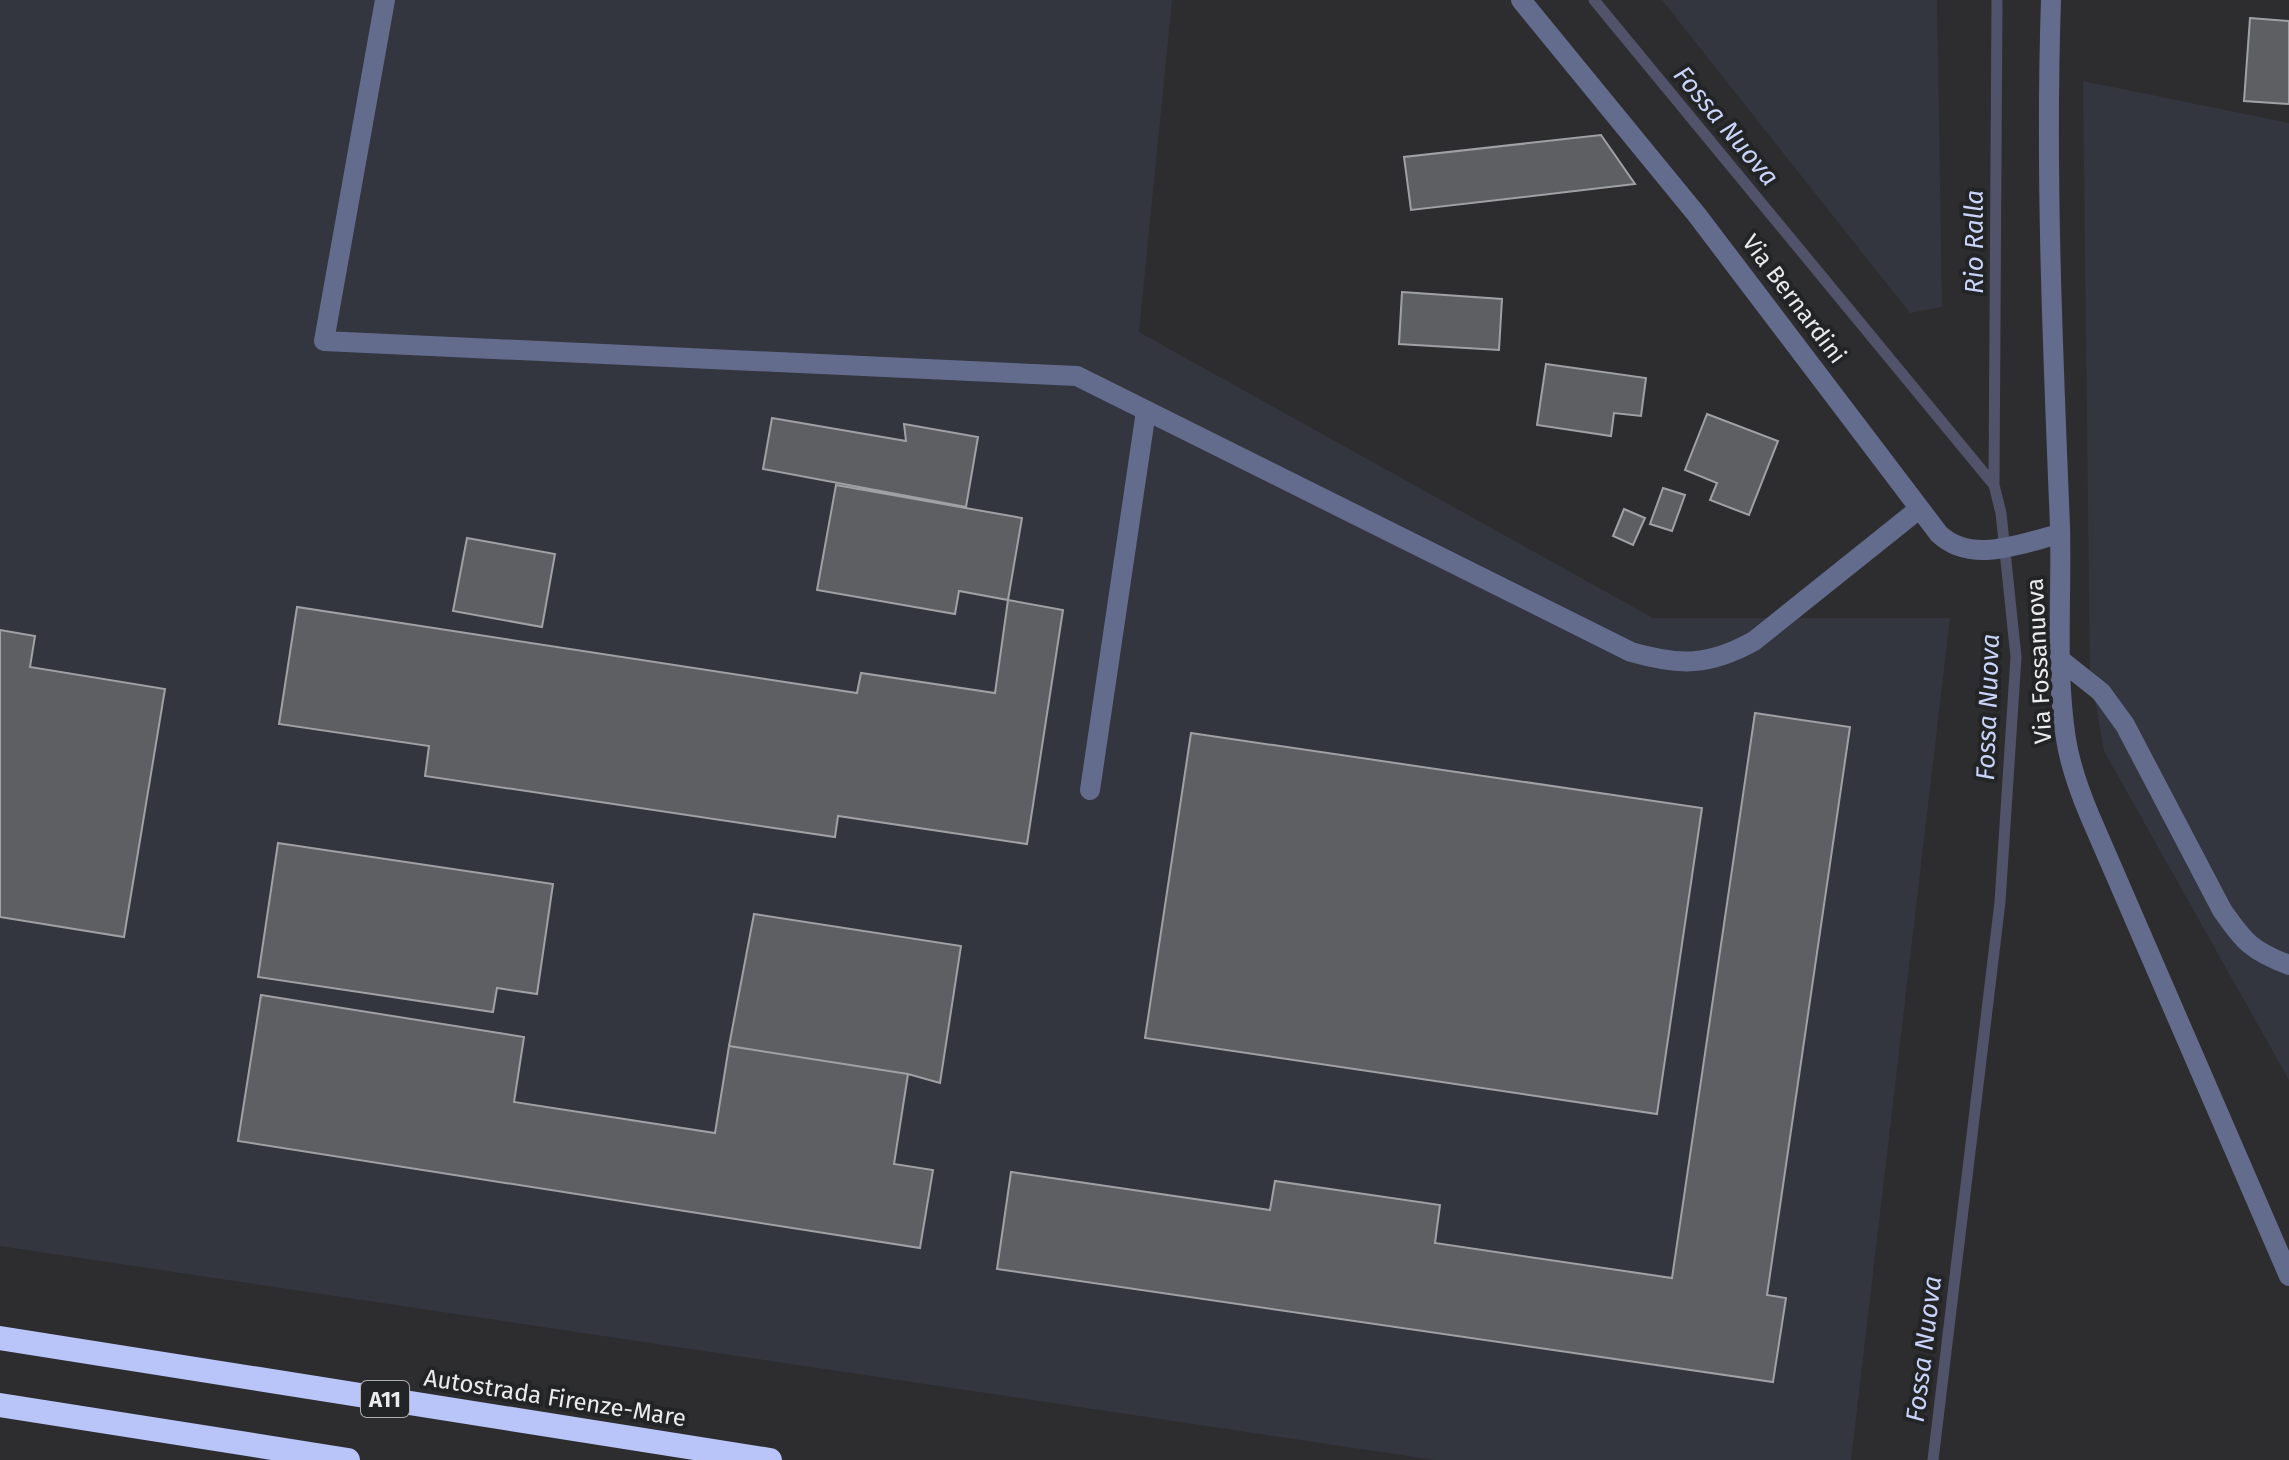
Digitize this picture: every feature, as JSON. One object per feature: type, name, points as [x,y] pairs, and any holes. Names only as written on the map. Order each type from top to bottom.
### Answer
[{"type":"highway","name":"Autostrada Firenze-Mare","points":[[0,1338],[770,1460]]},
{"type":"highway","points":[[0,1405],[348,1460]]},
{"type":"street","points":[[385,0],[324,341],[1077,376],[1631,652],[1681,664],[1731,654],[1754,641],[1919,509]]},
{"type":"street","name":"Via Bernardini","points":[[1521,0],[1697,215],[1948,543],[1969,551],[1989,550],[2060,534]]},
{"type":"street","name":"Via Fossanuova","points":[[2051,0],[2049,241],[2060,534],[2062,702],[2066,741],[2077,783],[2289,1276]]},
{"type":"street","points":[[1090,790],[1146,411]]},
{"type":"street","points":[[2062,661],[2101,692],[2125,725],[2222,910],[2242,938],[2261,955],[2289,965]]},
{"type":"shaded area","points":[[0,0],[1172,0],[1139,332],[1653,618],[1950,618],[1851,1460],[1435,1460],[0,1246]]},
{"type":"shaded area","points":[[1662,0],[1937,0],[1942,307],[1910,313]]},
{"type":"shaded area","points":[[2083,81],[2289,123],[2289,1080],[2104,751],[2090,671]]},
{"type":"building","points":[[2250,18],[2289,21],[2289,104],[2244,101]]},
{"type":"building","points":[[1601,135],[1635,184],[1411,210],[1404,157]]},
{"type":"building","points":[[1402,292],[1502,299],[1499,350],[1399,344]]},
{"type":"building","points":[[1546,364],[1646,378],[1641,416],[1614,413],[1611,436],[1537,425]]},
{"type":"building","points":[[1707,414],[1778,441],[1749,515],[1710,500],[1717,483],[1685,470]]},
{"type":"building","points":[[772,418],[906,441],[904,424],[978,437],[966,507],[763,469]]},
{"type":"building","points":[[836,485],[1022,518],[1008,600],[959,591],[955,614],[817,590]]},
{"type":"building","points":[[1663,488],[1685,495],[1672,531],[1650,524]]},
{"type":"building","points":[[1624,509],[1645,518],[1633,545],[1613,536]]},
{"type":"building","points":[[467,538],[555,554],[542,627],[453,611]]},
{"type":"building","points":[[1008,600],[1063,610],[1027,844],[838,816],[835,837],[425,776],[429,746],[279,724],[297,607],[857,693],[861,673],[995,693]]},
{"type":"building","points":[[0,630],[35,636],[30,667],[165,689],[124,937],[0,917]]},
{"type":"building","points":[[1755,713],[1850,727],[1767,1295],[1786,1298],[1773,1382],[997,1269],[1011,1172],[1270,1210],[1275,1181],[1440,1205],[1435,1243],[1672,1278]]},
{"type":"building","points":[[1191,733],[1702,808],[1657,1114],[1145,1038]]},
{"type":"building","points":[[278,843],[553,884],[537,994],[497,988],[493,1012],[258,977]]},
{"type":"building","points":[[754,914],[961,946],[940,1083],[908,1074],[729,1046]]},
{"type":"building","points":[[261,995],[524,1037],[514,1102],[715,1133],[729,1046],[908,1074],[894,1164],[933,1170],[920,1248],[238,1141]]},
{"type":"waterway","name":"Fossa Nuova","points":[[1594,0],[1994,485],[2001,513],[2016,657],[2000,902],[1933,1460]]},
{"type":"waterway","name":"Rio Ralla","points":[[1994,485],[1997,0]]}]
